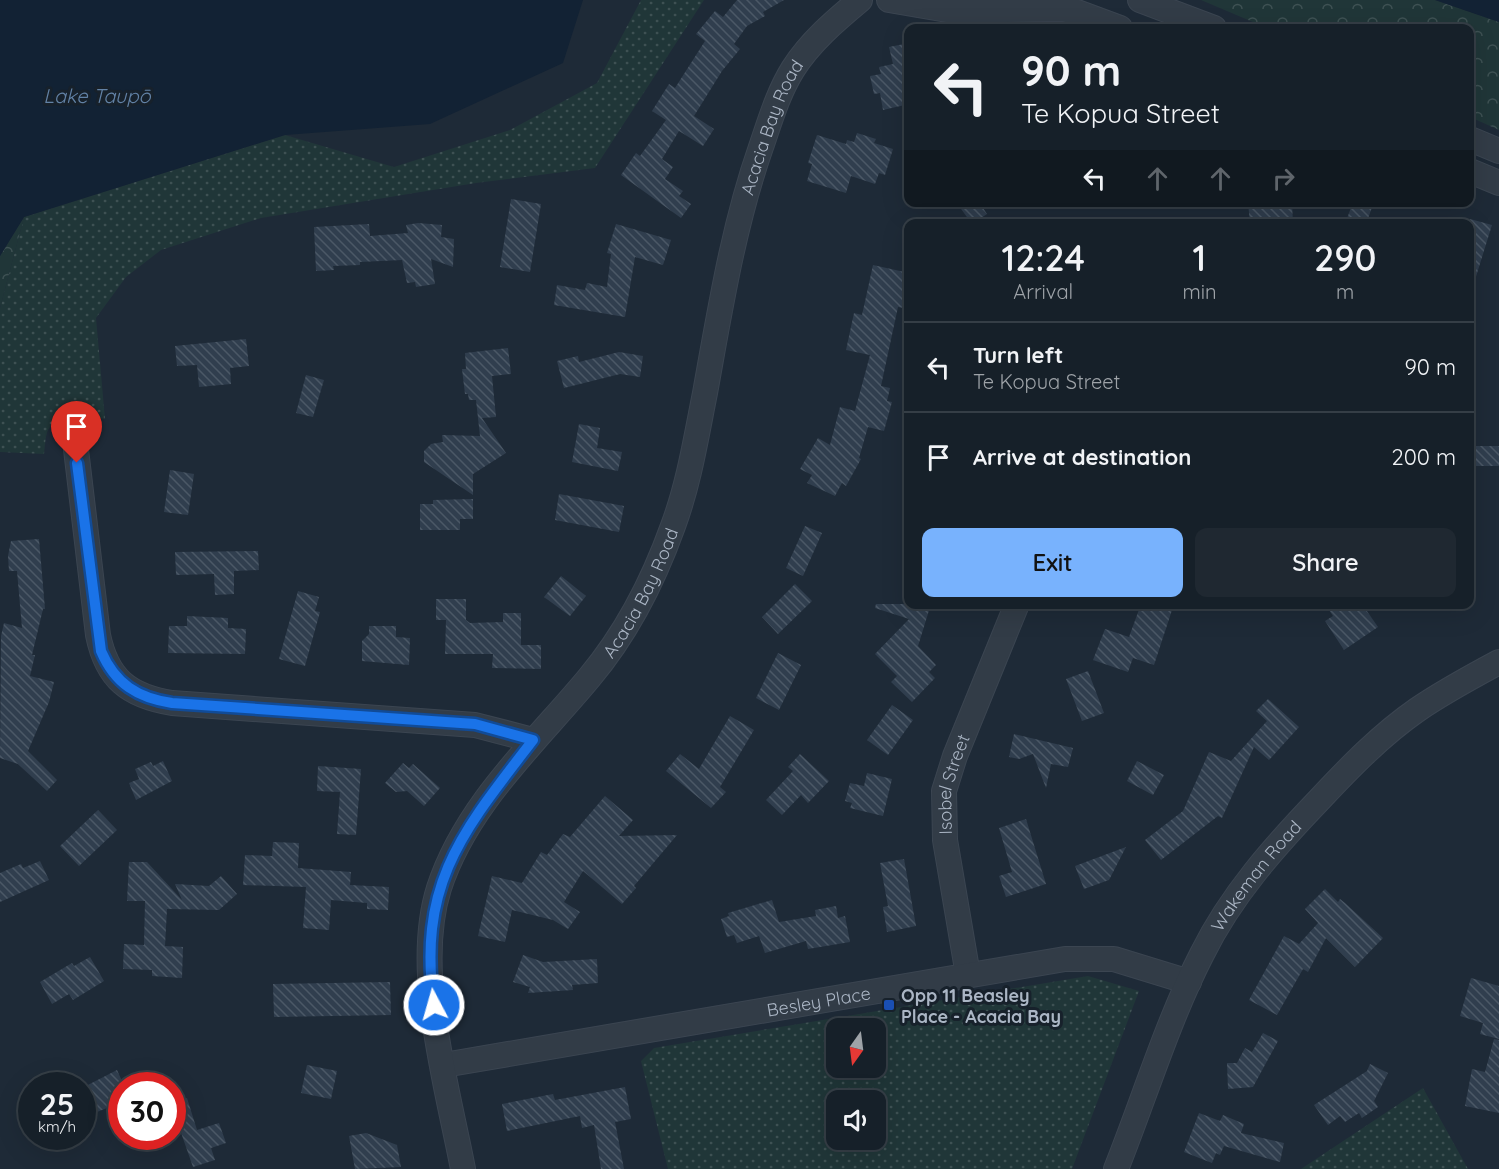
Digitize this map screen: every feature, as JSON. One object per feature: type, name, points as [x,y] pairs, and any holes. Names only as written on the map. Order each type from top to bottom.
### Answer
[{"type":"street","name":"Acacia Bay Road","points":[[463,1169],[431,982],[430,932],[439,888],[452,856],[472,819],[533,740],[612,649],[631,617],[661,556],[673,526],[692,460],[734,236],[748,184],[792,70],[808,49],[860,0]]},
{"type":"street","points":[[889,0],[953,10],[1062,9],[1109,24]]},
{"type":"street","points":[[1140,0],[1203,24]]},
{"type":"street","points":[[1474,141],[1499,151]]},
{"type":"street","points":[[1474,173],[1499,183]]},
{"type":"street","points":[[75,441],[101,651],[111,671],[127,687],[140,695],[172,703],[475,724],[533,740]]},
{"type":"street","name":"Isobel Street","points":[[968,975],[945,840],[944,791],[955,756],[1015,609]]},
{"type":"street","name":"Wakeman Road","points":[[1116,1169],[1189,982],[1229,905],[1255,871],[1336,782],[1415,711],[1457,684],[1499,662]]},
{"type":"street","name":"Besley Place","points":[[444,1065],[1065,959],[1095,957],[1145,967],[1189,982]]},
{"type":"green space","points":[[641,0],[704,0],[595,168],[476,183],[261,218],[161,250],[126,277],[96,318],[105,419],[74,416],[59,419],[48,430],[44,454],[0,452],[0,308],[24,217],[285,135],[394,167],[510,130],[597,83]]},
{"type":"green space","points":[[1201,0],[1435,0],[1499,22],[1499,130],[1474,119],[1474,24],[1258,24]]},
{"type":"green space","points":[[24,217],[0,308],[0,256]]},
{"type":"green space","points":[[1088,976],[1139,991],[1072,1169],[668,1169],[641,1061],[654,1048],[826,1019],[826,1078],[886,1078],[886,1018],[835,1018]]},
{"type":"green space","points":[[1423,1088],[1468,1169],[1301,1169]]},
{"type":"water","name":"Lake Taupō","points":[[0,0],[583,0],[563,63],[430,124],[285,135],[24,217],[0,256]]},
{"type":"water","points":[[1435,0],[1499,0],[1499,22]]},
{"type":"building","points":[[737,0],[784,0],[763,12],[765,16],[747,26],[734,44],[740,49],[722,71],[694,116],[714,129],[703,146],[679,131],[662,159],[673,167],[665,179],[683,191],[679,196],[691,204],[681,218],[621,175],[636,153],[640,156],[666,120],[652,111],[669,84],[675,88],[705,41],[696,34],[715,11],[723,17]]},
{"type":"building","points":[[904,44],[904,105],[883,110],[880,93],[874,94],[870,76],[881,74],[879,67],[893,64],[889,47]]},
{"type":"building","points":[[857,133],[876,139],[874,143],[893,149],[885,175],[879,173],[875,184],[851,176],[846,193],[807,181],[812,164],[808,163],[817,135],[846,144],[847,140],[854,142]]},
{"type":"building","points":[[511,199],[541,204],[530,272],[500,267]]},
{"type":"building","points":[[960,207],[982,207],[987,214],[980,219],[968,219]]},
{"type":"building","points":[[1248,207],[1292,207],[1293,219],[1250,219]]},
{"type":"building","points":[[1351,207],[1372,207],[1368,219],[1347,219]]},
{"type":"building","points":[[1474,220],[1492,225],[1474,283]]},
{"type":"building","points":[[418,223],[442,225],[441,237],[454,239],[453,267],[431,259],[435,284],[416,287],[415,282],[407,283],[402,260],[360,262],[360,265],[333,266],[334,270],[316,271],[314,227],[369,224],[370,236],[408,233],[406,225]]},
{"type":"building","points":[[616,224],[671,240],[663,265],[635,257],[625,317],[554,305],[557,285],[585,290],[587,283],[607,287],[611,254],[607,253]]},
{"type":"building","points":[[873,265],[904,272],[904,308],[898,307],[881,386],[890,388],[887,401],[892,402],[884,431],[868,427],[859,458],[861,459],[846,486],[842,483],[835,496],[807,483],[812,475],[800,469],[818,438],[830,445],[840,407],[855,411],[870,355],[846,350],[854,313],[862,315]]},
{"type":"building","points":[[246,339],[249,366],[230,368],[231,384],[199,387],[197,365],[177,366],[175,346]]},
{"type":"building","points":[[508,348],[511,374],[492,376],[496,417],[482,418],[506,453],[473,474],[473,495],[424,462],[424,451],[431,444],[443,442],[442,435],[480,436],[476,400],[469,400],[468,394],[465,394],[462,369],[466,369],[465,353]]},
{"type":"building","points":[[619,352],[643,356],[640,377],[620,374],[564,388],[557,361],[578,356],[579,362]]},
{"type":"building","points":[[306,375],[324,380],[313,417],[296,413]]},
{"type":"building","points":[[579,424],[600,428],[597,448],[622,452],[618,471],[572,462]]},
{"type":"building","points":[[1474,446],[1499,446],[1499,466],[1474,466]]},
{"type":"building","points":[[170,470],[194,474],[188,515],[164,512]]},
{"type":"building","points":[[559,494],[624,506],[619,532],[555,520]]},
{"type":"building","points":[[473,499],[473,519],[460,519],[460,530],[420,530],[420,504],[433,504],[433,500]]},
{"type":"building","points":[[805,526],[822,533],[803,576],[786,568]]},
{"type":"building","points":[[39,539],[45,609],[43,609],[32,655],[35,655],[30,676],[54,682],[49,702],[28,751],[57,780],[47,791],[18,764],[0,758],[1,636],[4,623],[22,628],[17,571],[9,571],[8,556],[11,541]]},
{"type":"building","points":[[258,551],[259,570],[234,571],[234,594],[215,595],[214,574],[176,575],[175,552]]},
{"type":"building","points":[[561,576],[586,596],[570,616],[544,597]]},
{"type":"building","points":[[795,584],[812,601],[778,634],[762,617]]},
{"type":"building","points":[[298,591],[319,597],[315,611],[320,612],[305,666],[279,659]]},
{"type":"building","points":[[436,599],[466,599],[466,620],[470,623],[503,622],[503,613],[521,613],[521,645],[541,645],[541,669],[492,668],[493,654],[445,654],[446,620],[436,620]]},
{"type":"building","points":[[876,604],[904,604],[904,609],[929,609],[918,646],[936,665],[929,672],[935,678],[912,702],[891,682],[897,676],[875,654],[909,619],[875,608]]},
{"type":"building","points":[[1139,609],[1172,609],[1154,665],[1133,658],[1128,672],[1093,660],[1105,629],[1129,637]]},
{"type":"building","points":[[1328,609],[1365,609],[1378,627],[1344,650],[1325,621],[1333,616]]},
{"type":"building","points":[[187,616],[228,618],[228,628],[246,629],[245,654],[168,653],[169,626],[187,626]]},
{"type":"building","points":[[369,626],[396,626],[396,637],[410,638],[409,665],[362,661],[362,641],[369,634]]},
{"type":"building","points":[[778,653],[801,665],[779,710],[756,698]]},
{"type":"building","points":[[1088,671],[1104,713],[1082,721],[1066,679]]},
{"type":"building","points":[[1268,699],[1299,727],[1269,760],[1254,747],[1222,818],[1218,816],[1161,860],[1145,840],[1183,811],[1209,752],[1231,761],[1267,721],[1256,711]]},
{"type":"building","points":[[892,705],[913,720],[888,755],[867,740]]},
{"type":"building","points":[[730,716],[754,730],[720,787],[726,792],[711,808],[666,771],[680,754],[699,769]]},
{"type":"building","points":[[1014,734],[1073,748],[1068,767],[1051,764],[1046,788],[1033,754],[1019,759],[1009,757]]},
{"type":"building","points":[[800,754],[829,781],[808,803],[801,795],[782,815],[766,800],[793,771],[788,767]]},
{"type":"building","points":[[163,761],[172,781],[136,800],[129,783],[139,779],[135,769],[151,762],[153,766]]},
{"type":"building","points":[[1137,761],[1164,775],[1153,795],[1127,781]]},
{"type":"building","points":[[403,763],[409,768],[413,764],[440,788],[424,806],[407,791],[396,792],[385,783]]},
{"type":"building","points":[[318,766],[361,769],[356,835],[337,834],[340,792],[317,791]]},
{"type":"building","points":[[867,773],[892,779],[883,816],[850,808],[852,803],[845,801],[850,783],[864,786]]},
{"type":"building","points":[[605,796],[633,820],[619,836],[677,835],[634,886],[636,888],[622,904],[583,871],[564,902],[580,912],[568,929],[553,920],[512,910],[505,942],[478,936],[492,876],[522,883],[541,852],[547,855],[563,834],[570,837]]},
{"type":"building","points":[[98,810],[117,830],[79,866],[60,846]]},
{"type":"building","points":[[1026,819],[1046,884],[1006,897],[999,876],[1012,872],[999,828]]},
{"type":"building","points":[[273,842],[299,843],[298,868],[351,872],[350,885],[389,887],[388,910],[367,909],[367,903],[331,900],[329,930],[303,928],[306,887],[243,885],[245,855],[272,856]]},
{"type":"building","points":[[1126,847],[1109,880],[1084,889],[1075,866]]},
{"type":"building","points":[[904,859],[916,926],[887,932],[883,907],[888,906],[880,863]]},
{"type":"building","points":[[40,861],[49,880],[0,902],[0,873],[21,864],[23,868]]},
{"type":"building","points":[[129,862],[147,862],[182,900],[175,884],[209,886],[221,876],[237,894],[219,910],[167,909],[165,946],[183,947],[182,978],[152,976],[152,970],[123,969],[124,944],[144,945],[145,901],[127,901]]},
{"type":"building","points":[[1325,889],[1338,902],[1340,899],[1345,903],[1383,938],[1355,967],[1326,938],[1308,972],[1303,969],[1277,1015],[1249,1000],[1284,936],[1299,944],[1318,923],[1305,909]]},
{"type":"building","points":[[772,900],[779,922],[816,916],[815,910],[836,906],[838,918],[845,916],[850,942],[808,949],[806,941],[765,953],[759,936],[737,943],[734,935],[727,937],[721,919],[729,916],[728,913]]},
{"type":"building","points":[[523,955],[543,962],[597,959],[598,983],[572,985],[573,990],[528,993],[530,987],[513,982]]},
{"type":"building","points":[[90,957],[104,981],[73,1000],[69,994],[52,1004],[40,982],[72,963],[74,966]]},
{"type":"building","points":[[1471,978],[1499,986],[1499,1039],[1480,1034],[1483,1023],[1460,1016]]},
{"type":"building","points":[[390,982],[391,1015],[274,1017],[273,984]]},
{"type":"building","points":[[1263,1033],[1278,1041],[1253,1087],[1228,1089],[1227,1063],[1237,1063],[1245,1048],[1252,1052]]},
{"type":"building","points":[[1494,1039],[1499,1040],[1499,1113],[1465,1106],[1472,1069],[1485,1072]]},
{"type":"building","points":[[1370,1064],[1388,1073],[1374,1101],[1378,1107],[1362,1118],[1359,1113],[1345,1122],[1340,1116],[1328,1125],[1314,1105],[1367,1071]]},
{"type":"building","points":[[307,1065],[337,1071],[331,1099],[301,1093]]},
{"type":"building","points":[[108,1075],[108,1108],[96,1112],[96,1081]]},
{"type":"building","points":[[625,1087],[631,1119],[615,1122],[624,1169],[601,1169],[594,1125],[582,1128],[580,1116],[507,1131],[502,1104],[553,1094],[555,1100]]},
{"type":"building","points":[[186,1098],[197,1130],[219,1123],[226,1143],[211,1148],[215,1160],[193,1167],[186,1147]]},
{"type":"building","points":[[1199,1113],[1220,1121],[1223,1115],[1244,1124],[1241,1133],[1284,1143],[1280,1162],[1224,1146],[1220,1155],[1216,1153],[1212,1163],[1184,1152]]},
{"type":"building","points":[[366,1133],[397,1145],[401,1167],[355,1169],[349,1136]]},
{"type":"place","name":"Opp 11 Beasley Place - Acacia Bay","points":[[889,1005]]},
{"type":"route","points":[[77,463],[101,651],[107,666],[115,677],[140,695],[172,703],[475,724],[533,740],[472,819],[452,856],[439,888],[430,932],[434,1005]]}]
